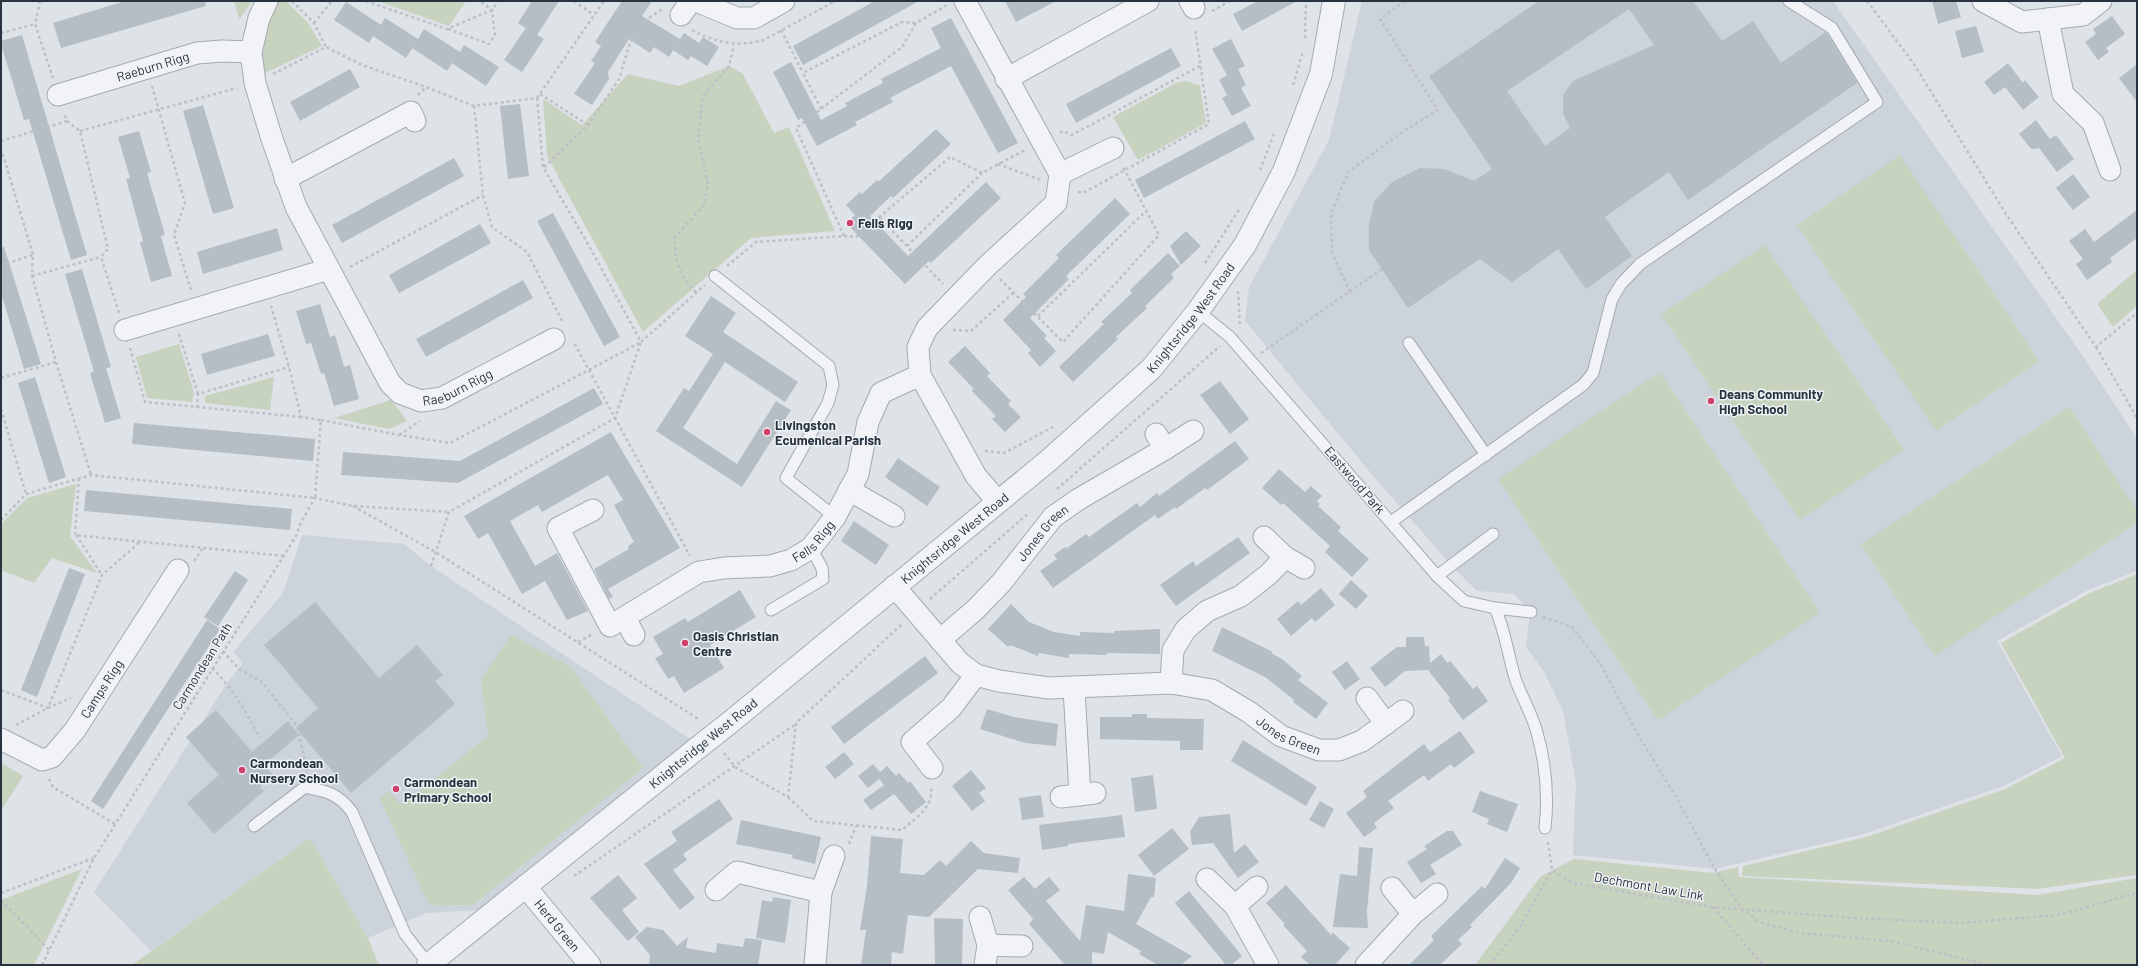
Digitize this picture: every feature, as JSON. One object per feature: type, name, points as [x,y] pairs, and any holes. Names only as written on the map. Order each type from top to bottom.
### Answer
[{"type":"street","name":"Raeburn Rigg","points":[[267,1],[258,18],[250,52],[255,83],[285,178],[296,207],[390,383],[400,393],[420,401],[442,398],[561,336]]},
{"type":"street","points":[[696,1],[737,18],[754,18],[784,1]]},
{"type":"street","points":[[965,1],[1041,141],[1059,180],[1056,203],[987,266],[927,328],[918,347],[920,375],[976,476],[998,502]]},
{"type":"street","points":[[1006,79],[1148,1]]},
{"type":"street","name":"Knightsridge West Road","points":[[428,965],[728,724],[894,586],[1048,461],[1151,369],[1198,311],[1245,245],[1284,171],[1321,74],[1334,1]]},
{"type":"street","points":[[1984,1],[2022,22],[2083,15],[2101,1]]},
{"type":"street","points":[[2048,19],[2063,94],[2093,123],[2110,170]]},
{"type":"street","name":"Raeburn Rigg","points":[[58,95],[198,54],[222,51],[250,52]]},
{"type":"street","points":[[285,178],[413,117]]},
{"type":"street","points":[[1059,180],[1113,148]]},
{"type":"street","points":[[124,330],[266,288],[331,272]]},
{"type":"street","name":"Fells Rigg","points":[[593,510],[558,528],[623,626],[699,572],[724,568],[770,566],[791,560],[811,548],[835,517],[850,490],[858,474],[868,422],[881,393],[920,375]]},
{"type":"street","name":"Jones Green","points":[[940,640],[976,609],[1001,583],[1053,517],[1160,441],[1193,431]]},
{"type":"street","points":[[850,490],[894,516]]},
{"type":"street","points":[[1264,537],[1285,557],[1304,568]]},
{"type":"street","points":[[1171,683],[1174,650],[1186,629],[1207,611],[1241,596],[1269,574],[1285,557]]},
{"type":"street","name":"Camps Rigg","points":[[42,760],[52,757],[75,730],[178,570]]},
{"type":"street","name":"Jones Green","points":[[894,586],[960,663],[976,675],[999,681],[1042,687],[1074,688],[1125,683],[1171,683],[1212,690],[1249,712],[1281,736],[1318,750],[1339,750],[1362,741],[1403,711]]},
{"type":"street","points":[[932,768],[908,736],[951,708],[976,675]]},
{"type":"street","points":[[1074,688],[1079,795]]},
{"type":"street","points":[[1367,698],[1386,724]]},
{"type":"street","points":[[8,732],[42,760]]},
{"type":"street","points":[[815,965],[821,892],[834,856]]},
{"type":"street","points":[[716,890],[737,872],[821,892]]},
{"type":"street","points":[[1207,879],[1235,906],[1268,965]]},
{"type":"street","name":"Herd Green","points":[[526,886],[590,965]]},
{"type":"street","points":[[1235,906],[1257,887]]},
{"type":"street","points":[[1392,888],[1413,914]]},
{"type":"street","points":[[1366,965],[1413,914],[1437,894]]},
{"type":"street","points":[[980,917],[987,955],[1022,946]]},
{"type":"lane","points":[[1391,522],[1583,385],[1593,373],[1612,300],[1621,284],[1640,264],[1877,102],[1832,28],[1790,1]]},
{"type":"lane","points":[[715,276],[829,366],[833,385],[828,403],[786,478],[835,517]]},
{"type":"lane","name":"Eastwood Park","points":[[1198,311],[1230,337],[1437,576],[1464,601],[1495,608],[1530,612]]},
{"type":"lane","points":[[1409,343],[1486,455]]},
{"type":"lane","points":[[1437,576],[1493,534]]},
{"type":"lane","points":[[771,610],[823,579],[822,568],[811,548]]},
{"type":"lane","points":[[1495,608],[1503,625],[1516,681],[1536,728],[1546,772],[1548,801],[1545,828]]},
{"type":"lane","points":[[254,826],[305,787],[320,789],[343,800],[352,812],[405,934],[428,965]]},
{"type":"path","points":[[292,1],[314,23],[326,47]]},
{"type":"path","points":[[314,23],[332,1]]},
{"type":"path","points":[[366,1],[490,44],[495,35],[492,10],[480,1]]},
{"type":"path","points":[[447,29],[492,10],[498,1]]},
{"type":"path","points":[[574,1],[594,15]]},
{"type":"path","points":[[1,520],[26,494],[91,475],[315,498],[353,506],[449,512],[615,418],[641,342],[592,251],[543,167],[537,98],[604,1]]},
{"type":"path","points":[[543,167],[588,125],[619,79],[630,43],[644,21],[661,10],[682,14],[720,41],[734,44],[759,41],[835,1]]},
{"type":"path","points":[[844,236],[796,128],[902,47],[916,24],[954,1]]},
{"type":"path","points":[[998,164],[1059,180],[1083,193],[1209,124],[1200,66],[1196,12],[1230,1]]},
{"type":"path","points":[[1293,87],[1305,43],[1306,1]]},
{"type":"path","points":[[1350,292],[1332,253],[1330,214],[1349,171],[1404,131],[1438,110],[1380,19],[1405,1]]},
{"type":"path","points":[[1867,1],[1914,64],[2004,211],[2096,347],[2137,418]]},
{"type":"path","points":[[803,73],[902,22],[916,24]]},
{"type":"path","points":[[1,34],[35,24]]},
{"type":"path","points":[[780,30],[821,109]]},
{"type":"path","points":[[696,292],[684,280],[676,261],[674,238],[704,205],[708,183],[698,139],[703,96],[728,66],[734,44]]},
{"type":"path","points":[[907,246],[982,173],[1041,141],[1063,132],[1072,135],[1200,66]]},
{"type":"path","points":[[147,69],[185,203],[174,235],[196,308]]},
{"type":"path","points":[[413,117],[415,98],[426,87],[474,106],[537,98]]},
{"type":"path","points":[[540,94],[588,125]]},
{"type":"path","points":[[474,106],[483,195],[492,228],[526,252],[561,336],[589,370],[699,572]]},
{"type":"path","points":[[1259,173],[1276,130]]},
{"type":"path","points":[[1,148],[33,255],[32,276],[56,362],[91,475]]},
{"type":"path","points":[[987,266],[1063,342],[1159,235],[1113,148]]},
{"type":"path","points":[[266,288],[289,367],[301,417],[450,443],[641,342],[696,292],[756,242],[844,236],[856,237],[950,157],[982,173]]},
{"type":"path","points":[[331,272],[483,195]]},
{"type":"path","points":[[1203,266],[1240,207]]},
{"type":"path","points":[[1038,316],[1147,211]]},
{"type":"path","points":[[880,218],[956,298]]},
{"type":"path","points":[[1,265],[33,255]]},
{"type":"path","points":[[32,276],[101,257]]},
{"type":"path","points":[[1251,360],[1382,269]]},
{"type":"path","points":[[927,328],[971,331],[1013,293]]},
{"type":"path","points":[[2096,347],[2137,312]]},
{"type":"path","points":[[174,315],[198,394],[197,408]]},
{"type":"path","points":[[1052,493],[1230,337]]},
{"type":"path","points":[[1,378],[56,362]]},
{"type":"path","points":[[198,394],[289,367]]},
{"type":"path","points":[[1,410],[26,494]]},
{"type":"path","points":[[315,498],[321,420]]},
{"type":"path","points":[[961,449],[1004,453],[1060,424]]},
{"type":"path","points":[[79,478],[76,535],[102,575]]},
{"type":"path","name":"Carmondean Path","points":[[42,965],[94,858],[212,668],[284,556],[315,498]]},
{"type":"path","points":[[353,506],[437,553],[703,722]]},
{"type":"path","points":[[570,878],[735,767],[796,723],[915,612],[1034,508]]},
{"type":"path","points":[[431,566],[437,553],[449,512]]},
{"type":"path","points":[[76,535],[284,556]]},
{"type":"path","points":[[48,708],[102,575],[140,541]]},
{"type":"path","points":[[1530,612],[1572,627],[1600,663],[1634,728],[1675,795],[1715,869],[1742,909],[1759,922],[1799,932],[1891,942],[1988,965]]},
{"type":"path","points":[[223,651],[239,669],[262,682],[297,726],[312,788]]},
{"type":"path","points":[[212,668],[227,682],[241,702],[260,738]]},
{"type":"path","points":[[1,690],[48,708]]},
{"type":"path","points":[[8,732],[48,708],[75,697],[90,706]]},
{"type":"path","points":[[788,797],[796,723]]},
{"type":"path","points":[[722,750],[735,767],[788,797],[813,821],[902,830],[928,806],[932,794],[930,777],[932,768]]},
{"type":"path","points":[[42,760],[53,787],[115,824]]},
{"type":"path","points":[[1490,965],[1522,925],[1552,870],[1552,860],[1545,828]]},
{"type":"path","points":[[1,894],[94,858]]},
{"type":"path","name":"Dechmont Law Link","points":[[1552,870],[1573,883],[1712,907],[1764,965]]},
{"type":"path","points":[[1712,907],[1854,918],[1961,923],[2058,915],[2137,893]]},
{"type":"path","points":[[1,900],[49,951]]},
{"type":"shaded area","name":"Deans Community High School","points":[[1362,1],[1833,1],[2087,362],[2137,439],[2137,571],[2088,590],[1997,641],[2062,756],[2004,786],[1864,834],[1715,869],[1573,855],[1576,783],[1563,711],[1544,672],[1526,647],[1530,612],[1514,594],[1477,591],[1451,565],[1375,478],[1245,321],[1249,287],[1329,140]]},
{"type":"shaded area","name":"Carmondean Primary School","points":[[302,535],[404,544],[431,566],[693,741],[482,910],[426,913],[368,938],[310,838],[151,951],[94,892],[227,683],[243,663],[233,652],[283,593]]},
{"type":"green space","points":[[234,1],[252,1],[239,20]]},
{"type":"green space","points":[[276,1],[286,1],[309,24],[322,46],[263,74],[262,54],[264,36]]},
{"type":"green space","points":[[377,1],[466,1],[449,26]]},
{"type":"green space","points":[[729,66],[743,74],[774,133],[789,127],[835,231],[751,238],[643,332],[547,156],[543,99],[582,125],[628,74],[679,86]]},
{"type":"green space","points":[[1187,81],[1200,86],[1206,123],[1138,160],[1113,117],[1176,83]]},
{"type":"green space","points":[[1900,155],[2039,361],[1936,431],[1797,225]]},
{"type":"green space","points":[[1765,245],[1904,450],[1800,520],[1661,314]]},
{"type":"green space","points":[[2137,270],[2137,306],[2113,327],[2097,304]]},
{"type":"green space","points":[[179,344],[194,393],[192,402],[147,398],[136,357]]},
{"type":"green space","points":[[1660,372],[1820,613],[1658,720],[1498,479]]},
{"type":"green space","points":[[274,377],[270,410],[205,403],[205,396]]},
{"type":"green space","points":[[391,400],[407,421],[389,429],[334,418]]},
{"type":"green space","points":[[2069,407],[2137,510],[2137,523],[1935,656],[1861,544]]},
{"type":"green space","points":[[76,484],[70,536],[97,573],[52,558],[34,583],[1,570],[1,524],[27,498]]},
{"type":"green space","points":[[2137,574],[2137,875],[2037,889],[1742,876],[1743,866],[1866,837],[2005,789],[2065,758],[2001,643],[2090,593]]},
{"type":"green space","points":[[511,635],[571,667],[643,768],[473,905],[429,905],[380,799],[388,791],[401,805],[488,736],[481,679]]},
{"type":"green space","points":[[3,764],[23,776],[1,811],[1,766]]},
{"type":"green space","points":[[310,838],[368,938],[379,965],[132,965]]},
{"type":"green space","points":[[1574,859],[1713,873],[1738,867],[1739,877],[2037,895],[2137,878],[2137,965],[1475,965],[1540,877]]},
{"type":"green space","points":[[82,869],[34,965],[1,965],[1,900]]},
{"type":"building","points":[[125,1],[205,1],[206,6],[61,48],[53,23]]},
{"type":"building","points":[[532,1],[559,1],[537,35],[544,39],[522,72],[504,60],[526,28],[518,23]]},
{"type":"building","points":[[622,1],[652,1],[642,16],[680,39],[669,57],[654,47],[650,53],[629,39],[608,72],[609,79],[592,105],[574,94],[595,63],[591,61],[601,46],[595,42]]},
{"type":"building","points":[[875,1],[919,1],[803,65],[793,46]]},
{"type":"building","points":[[1005,1],[1056,1],[1016,22]]},
{"type":"building","points":[[1258,1],[1297,1],[1242,31],[1233,14]]},
{"type":"building","points":[[1539,1],[1693,1],[1722,41],[1753,21],[1781,63],[1826,32],[1857,83],[1688,200],[1669,172],[1605,217],[1632,256],[1586,289],[1558,249],[1512,282],[1480,259],[1408,308],[1369,250],[1369,225],[1374,202],[1392,182],[1420,168],[1444,169],[1474,181],[1492,169],[1429,76]],"holes":[[[1629,9],[1654,45],[1573,81],[1563,95],[1563,113],[1570,128],[1545,146],[1507,91]]]},
{"type":"building","points":[[1932,1],[1956,1],[1961,17],[1938,24]]},
{"type":"building","points":[[346,2],[381,25],[385,18],[418,39],[424,29],[460,52],[464,45],[499,67],[486,86],[452,63],[447,71],[412,48],[406,58],[373,36],[369,43],[334,20]]},
{"type":"building","points":[[2112,16],[2125,34],[2106,48],[2109,52],[2098,60],[2085,42],[2096,34],[2093,29]]},
{"type":"building","points":[[951,18],[1018,143],[998,153],[951,66],[890,98],[893,102],[855,122],[857,125],[817,146],[802,118],[798,120],[773,72],[791,62],[821,120],[847,106],[845,103],[883,83],[881,79],[941,48],[931,28]]},
{"type":"building","points":[[1976,26],[1984,52],[1962,58],[1955,31]]},
{"type":"building","points":[[684,33],[699,43],[703,37],[719,47],[707,66],[691,56],[688,60],[673,50]]},
{"type":"building","points":[[22,35],[87,255],[71,260],[29,119],[24,120],[1,44],[1,41]]},
{"type":"building","points":[[1231,39],[1245,66],[1238,69],[1246,85],[1241,88],[1251,106],[1232,116],[1222,98],[1227,95],[1219,80],[1227,75],[1212,49]]},
{"type":"building","points":[[1171,48],[1181,66],[1076,123],[1066,104]]},
{"type":"building","points":[[2008,63],[2023,83],[2025,80],[2039,97],[2023,110],[2005,87],[1994,95],[1984,82]]},
{"type":"building","points":[[2137,64],[2137,102],[2119,78]]},
{"type":"building","points":[[350,69],[360,87],[300,121],[290,102]]},
{"type":"building","points":[[520,104],[529,176],[508,179],[500,106]]},
{"type":"building","points":[[203,105],[234,208],[213,214],[183,111]]},
{"type":"building","points":[[2036,120],[2050,139],[2056,135],[2074,159],[2057,172],[2039,148],[2031,149],[2019,134]]},
{"type":"building","points":[[1245,121],[1255,139],[1144,198],[1135,180]]},
{"type":"building","points":[[936,129],[951,144],[893,198],[891,196],[870,216],[908,256],[986,182],[1001,198],[931,263],[929,261],[905,284],[846,223],[855,215],[846,205],[860,192],[862,194],[877,180],[878,182]]},
{"type":"building","points":[[139,131],[151,172],[147,173],[165,235],[161,236],[172,276],[151,282],[140,242],[143,241],[126,179],[130,178],[118,137]]},
{"type":"building","points":[[454,158],[464,176],[342,243],[332,225]]},
{"type":"building","points":[[2073,174],[2090,197],[2073,210],[2056,188]]},
{"type":"building","points":[[1115,198],[1130,214],[1066,276],[1069,279],[1030,318],[1047,336],[1044,338],[1056,351],[1040,367],[1028,353],[1031,350],[1003,320],[1026,297],[1023,294],[1059,258],[1056,255]]},
{"type":"building","points":[[2137,210],[2137,238],[2110,258],[2112,262],[2087,280],[2076,264],[2083,259],[2069,241],[2085,229],[2094,242]]},
{"type":"building","points":[[553,213],[620,337],[604,346],[537,221]]},
{"type":"building","points":[[480,224],[491,243],[399,293],[389,275]]},
{"type":"building","points":[[277,228],[283,250],[203,274],[197,252]]},
{"type":"building","points":[[1186,231],[1201,246],[1181,265],[1170,246]]},
{"type":"building","points":[[1,247],[4,247],[41,364],[24,369],[1,293]]},
{"type":"building","points":[[1168,253],[1180,266],[1171,274],[1174,278],[1145,306],[1147,308],[1116,337],[1118,339],[1073,382],[1059,367],[1104,324],[1101,322],[1132,293],[1130,290]]},
{"type":"building","points":[[82,269],[111,367],[94,372],[65,274]]},
{"type":"building","points":[[523,280],[533,298],[426,357],[416,339]]},
{"type":"building","points":[[711,296],[736,313],[723,332],[798,382],[785,402],[725,362],[683,428],[737,464],[776,401],[791,410],[742,487],[656,431],[684,388],[689,391],[713,354],[685,336]]},
{"type":"building","points":[[320,304],[330,337],[335,335],[344,367],[350,365],[359,399],[334,406],[324,373],[321,374],[311,343],[306,344],[296,311]]},
{"type":"building","points":[[268,334],[275,356],[207,375],[201,354]]},
{"type":"building","points":[[965,346],[990,373],[987,376],[1011,401],[1008,404],[1021,417],[1005,432],[992,419],[996,416],[971,390],[974,389],[948,362]]},
{"type":"building","points":[[106,368],[121,418],[105,423],[90,373]]},
{"type":"building","points":[[35,377],[66,477],[49,483],[18,383]]},
{"type":"building","points":[[1220,381],[1249,419],[1230,434],[1200,395]]},
{"type":"building","points":[[594,388],[603,404],[458,483],[341,475],[343,452],[460,461]]},
{"type":"building","points":[[134,423],[315,439],[313,461],[132,444]]},
{"type":"building","points":[[611,432],[680,548],[608,589],[613,597],[609,599],[594,569],[629,549],[628,546],[634,542],[614,505],[623,500],[608,475],[542,512],[538,505],[510,521],[535,566],[557,553],[588,611],[567,620],[545,581],[522,594],[488,533],[478,539],[464,516]]},
{"type":"building","points":[[1235,441],[1249,459],[1207,490],[1205,488],[1176,509],[1175,507],[1158,519],[1155,515],[1053,588],[1040,571],[1057,559],[1054,555],[1065,547],[1067,548],[1086,534],[1089,537],[1137,503],[1140,507],[1157,493],[1159,496]]},
{"type":"building","points":[[898,458],[940,487],[927,506],[885,477]]},
{"type":"building","points":[[1279,469],[1305,492],[1311,486],[1322,496],[1317,501],[1320,504],[1318,506],[1341,527],[1338,531],[1369,559],[1352,577],[1325,552],[1330,546],[1283,503],[1281,505],[1262,488]]},
{"type":"building","points":[[86,490],[292,509],[290,530],[84,511]]},
{"type":"building","points":[[854,521],[889,545],[876,565],[841,541]]},
{"type":"building","points":[[1238,537],[1250,553],[1176,606],[1160,585],[1193,561],[1196,566]]},
{"type":"building","points":[[69,568],[85,574],[37,697],[21,690]]},
{"type":"building","points":[[235,571],[248,580],[218,626],[204,617]]},
{"type":"building","points":[[1351,580],[1368,596],[1356,609],[1339,594]]},
{"type":"building","points":[[1321,588],[1335,605],[1315,622],[1312,618],[1291,636],[1277,619],[1298,601],[1301,605]]},
{"type":"building","name":"Oasis Christian Centre","points":[[740,590],[756,617],[710,645],[724,668],[684,693],[674,676],[668,679],[655,658],[663,654],[653,637],[685,618],[688,622]]},
{"type":"building","points":[[315,602],[379,678],[417,645],[443,675],[435,681],[455,704],[351,793],[296,728],[318,708],[264,645]]},
{"type":"building","points":[[1011,604],[1029,622],[1054,632],[1080,636],[1080,632],[1114,633],[1114,631],[1160,629],[1160,654],[1069,654],[1069,658],[1039,653],[1038,656],[1010,645],[1008,647],[988,629]]},
{"type":"building","points":[[207,620],[220,629],[103,809],[91,801]]},
{"type":"building","points":[[1222,627],[1273,652],[1271,653],[1282,659],[1302,676],[1298,680],[1328,703],[1316,719],[1293,702],[1294,700],[1265,677],[1212,651]]},
{"type":"building","points":[[1406,637],[1424,637],[1425,646],[1429,646],[1430,663],[1441,654],[1447,663],[1450,661],[1473,689],[1477,686],[1488,701],[1463,720],[1448,700],[1450,698],[1428,670],[1405,671],[1385,687],[1370,668],[1397,647],[1406,647]]},
{"type":"building","points":[[925,656],[938,673],[844,744],[831,727]]},
{"type":"building","points":[[1347,661],[1360,679],[1345,690],[1332,672]]},
{"type":"building","points":[[987,709],[1014,717],[1058,724],[1056,746],[1025,743],[980,729]]},
{"type":"building","name":"Carmondean Nursery School","points":[[216,710],[252,752],[288,721],[299,735],[264,765],[273,775],[260,787],[264,791],[214,834],[187,803],[219,775],[186,737]]},
{"type":"building","points":[[1132,714],[1147,714],[1147,718],[1204,719],[1203,750],[1180,750],[1180,741],[1100,739],[1100,717],[1132,717]]},
{"type":"building","points":[[1460,731],[1475,752],[1454,768],[1451,764],[1428,781],[1424,775],[1388,801],[1394,808],[1374,823],[1377,828],[1364,837],[1346,813],[1367,797],[1363,791],[1424,744],[1430,752]]},
{"type":"building","points":[[1243,740],[1317,787],[1306,806],[1231,761]]},
{"type":"building","points":[[844,752],[854,764],[835,779],[825,767]]},
{"type":"building","points":[[873,764],[880,772],[887,766],[896,776],[899,773],[908,783],[910,781],[926,802],[911,814],[894,794],[871,810],[863,800],[884,785],[879,779],[868,788],[858,776]]},
{"type":"building","points":[[971,770],[986,788],[979,793],[985,801],[972,811],[952,786]]},
{"type":"building","points":[[1153,775],[1157,809],[1135,812],[1131,778]]},
{"type":"building","points":[[1480,791],[1518,804],[1507,832],[1487,824],[1489,819],[1472,812]]},
{"type":"building","points":[[1041,795],[1044,817],[1022,820],[1019,798]]},
{"type":"building","points":[[719,799],[733,819],[683,854],[687,860],[673,870],[695,898],[680,910],[644,864],[677,841],[671,832]]},
{"type":"building","points":[[1320,801],[1334,809],[1324,828],[1309,820]]},
{"type":"building","points":[[1230,814],[1234,853],[1245,844],[1259,862],[1238,878],[1213,843],[1192,845],[1190,832],[1199,817]]},
{"type":"building","points":[[1122,815],[1125,837],[1068,844],[1068,846],[1042,850],[1039,825]]},
{"type":"building","points":[[741,820],[821,837],[815,864],[792,858],[793,855],[736,844]]},
{"type":"building","points":[[1172,828],[1189,849],[1154,876],[1138,855]]},
{"type":"building","points":[[1447,831],[1453,831],[1462,845],[1430,865],[1436,874],[1421,883],[1407,862],[1427,849],[1424,846]]},
{"type":"building","points":[[871,836],[903,839],[900,873],[924,875],[940,860],[946,866],[971,841],[984,853],[1020,858],[1018,873],[978,869],[929,917],[908,915],[903,954],[892,952],[891,965],[861,965],[866,930],[860,930],[867,886]]},
{"type":"building","points":[[1359,847],[1373,848],[1367,911],[1368,928],[1333,927],[1340,874],[1357,876]]},
{"type":"building","points":[[1505,858],[1520,868],[1511,883],[1470,925],[1472,927],[1458,940],[1462,944],[1440,965],[1409,965],[1434,940],[1431,936],[1482,886],[1485,889]]},
{"type":"building","points":[[1128,874],[1156,878],[1154,897],[1151,897],[1136,924],[1192,956],[1181,965],[1158,965],[1139,954],[1141,951],[1108,932],[1104,954],[1092,952],[1092,965],[1065,965],[1029,924],[1033,919],[1008,890],[1024,877],[1035,889],[1049,877],[1060,890],[1046,901],[1080,941],[1086,905],[1124,911]]},
{"type":"building","points":[[618,875],[637,898],[622,910],[639,932],[628,941],[590,898]]},
{"type":"building","points":[[1286,885],[1332,936],[1332,932],[1350,948],[1335,965],[1310,965],[1301,957],[1307,951],[1283,925],[1285,924],[1266,903]]},
{"type":"building","points":[[1189,891],[1242,956],[1231,965],[1226,965],[1175,903]]},
{"type":"building","points":[[773,897],[791,900],[785,943],[756,938],[762,900],[772,902]]},
{"type":"building","points":[[934,918],[963,919],[962,965],[935,965]]},
{"type":"building","points":[[647,927],[663,930],[677,946],[688,937],[686,948],[716,953],[717,943],[743,947],[745,938],[762,940],[758,965],[649,965],[650,955],[635,937]]},
{"type":"place","name":"Fells Rigg","points":[[850,223]]},
{"type":"place","name":"Deans Community High School","points":[[1711,401]]},
{"type":"place","name":"Livingston Ecumenical Parish","points":[[767,432]]},
{"type":"place","name":"Oasis Christian Centre","points":[[685,643]]},
{"type":"place","name":"Carmondean Nursery School","points":[[242,770]]},
{"type":"place","name":"Carmondean Primary School","points":[[396,789]]}]
